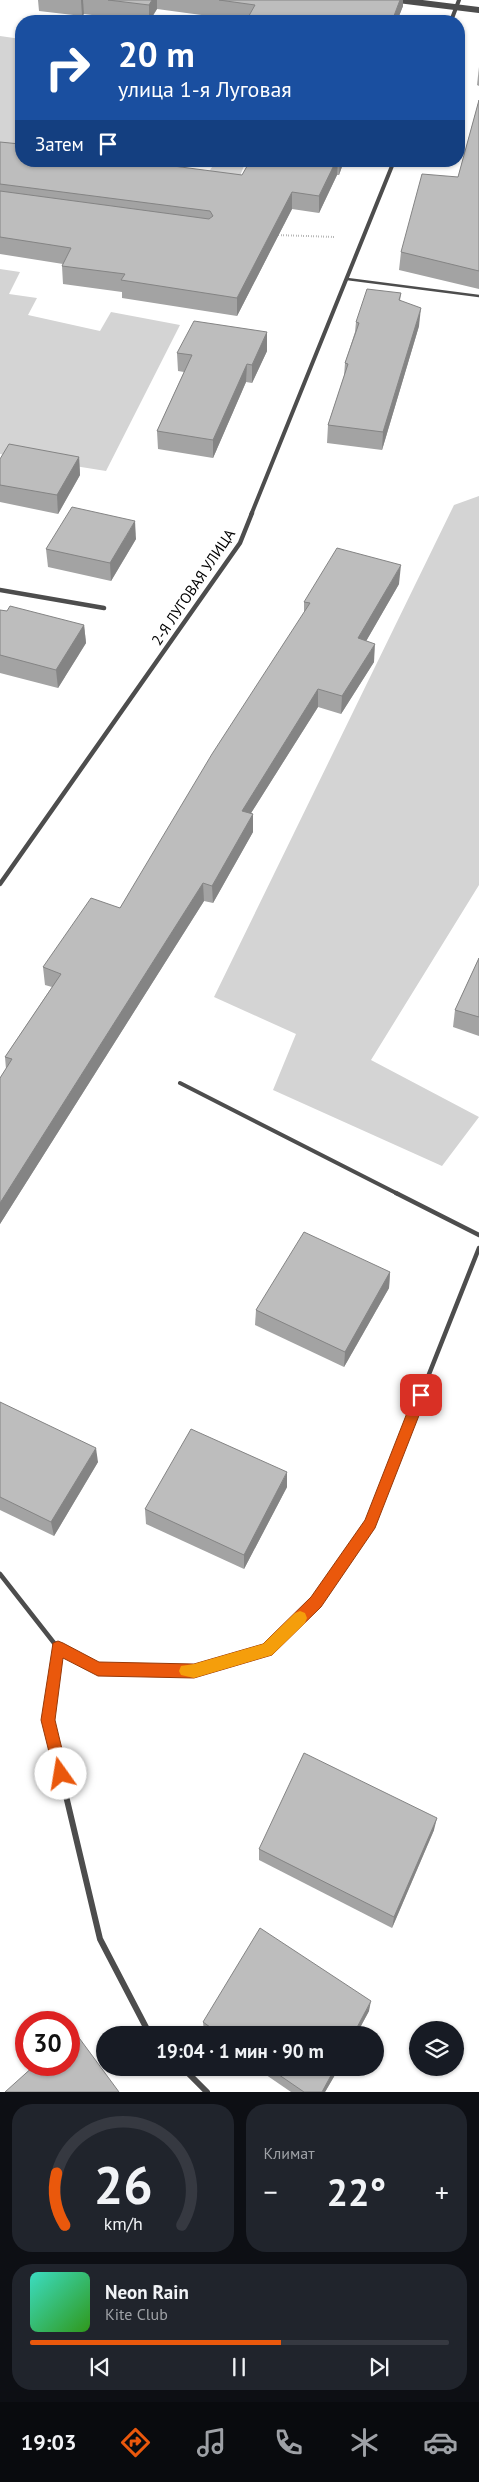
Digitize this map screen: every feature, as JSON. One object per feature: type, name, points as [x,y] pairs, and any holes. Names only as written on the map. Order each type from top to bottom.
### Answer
[{"type":"street","points":[[398,0],[479,10]]},
{"type":"street","points":[[453,15],[459,0]]},
{"type":"street","name":"2-Я ЛУГОВАЯ УЛИЦА","points":[[0,884],[240,543],[392,167]]},
{"type":"street","points":[[0,590],[104,608]]},
{"type":"street","points":[[58,1648],[48,1720],[100,1939],[145,2026]]},
{"type":"street","points":[[191,2076],[207,2092]]},
{"type":"lane","points":[[347,279],[479,296]]},
{"type":"lane","points":[[180,1084],[479,1235]]},
{"type":"lane","points":[[0,1574],[58,1648],[98,1669],[194,1671],[267,1650],[316,1602],[370,1523],[479,1248]]},
{"type":"path","points":[[268,235],[363,238]]},
{"type":"shaded area","points":[[0,36],[15,38],[15,145],[0,143]]},
{"type":"shaded area","points":[[212,167],[244,167],[222,221],[182,216]]},
{"type":"shaded area","points":[[0,269],[20,272],[9,294],[37,298],[28,315],[100,331],[111,312],[180,325],[106,471],[0,454]]},
{"type":"shaded area","points":[[479,496],[479,885],[371,1060],[479,1117],[442,1166],[273,1090],[296,1034],[214,997],[454,505]]},
{"type":"building","points":[[108,0],[152,0],[149,5]]},
{"type":"building","points":[[219,0],[400,0],[394,15],[249,15],[255,5]]},
{"type":"building","points":[[479,100],[479,271],[401,252],[422,174],[458,177],[461,167],[465,167],[465,151]]},
{"type":"building","points":[[0,142],[15,144],[15,167],[181,167],[242,175],[247,167],[333,167],[319,196],[292,192],[237,298],[121,280],[125,274],[62,266],[71,248],[0,237],[0,191],[209,219],[213,216],[210,211],[0,184]]},
{"type":"building","points":[[367,289],[401,293],[399,300],[421,308],[383,432],[328,425],[348,364],[345,363],[359,323],[356,322]]},
{"type":"building","points":[[194,321],[267,332],[252,365],[247,364],[213,440],[157,431],[192,355],[177,353]]},
{"type":"building","points":[[9,444],[79,457],[57,495],[0,485],[0,459]]},
{"type":"building","points":[[72,507],[135,521],[110,563],[46,549]]},
{"type":"building","points":[[337,548],[401,565],[358,638],[375,644],[342,696],[318,689],[242,811],[253,814],[212,886],[203,883],[0,1203],[0,1078],[12,1059],[5,1057],[61,974],[43,967],[91,898],[120,908],[212,754],[310,603],[304,602]]},
{"type":"building","points":[[10,606],[84,625],[56,670],[0,655],[0,610],[7,611]]},
{"type":"building","points":[[479,958],[479,1017],[455,1010]]},
{"type":"building","points":[[304,1232],[390,1272],[345,1352],[256,1310]]},
{"type":"building","points":[[0,1402],[96,1448],[51,1522],[0,1497]]},
{"type":"building","points":[[191,1429],[287,1472],[244,1555],[145,1509]]},
{"type":"building","points":[[304,1753],[437,1818],[394,1917],[259,1849]]},
{"type":"building","points":[[260,1928],[371,2001],[358,2026],[209,2026],[203,2022]]},
{"type":"building","points":[[80,2039],[96,2061],[96,2076],[107,2076],[119,2092],[5,2092],[23,2076],[80,2076]]},
{"type":"building","points":[[281,2076],[331,2076],[322,2092],[304,2092]]},
{"type":"slow traffic","points":[[186,1671],[194,1671],[267,1650],[300,1618]]},
{"type":"route","points":[[61,1774],[48,1720],[58,1648],[98,1669],[194,1671],[267,1650],[316,1602],[370,1523],[421,1395]]}]
